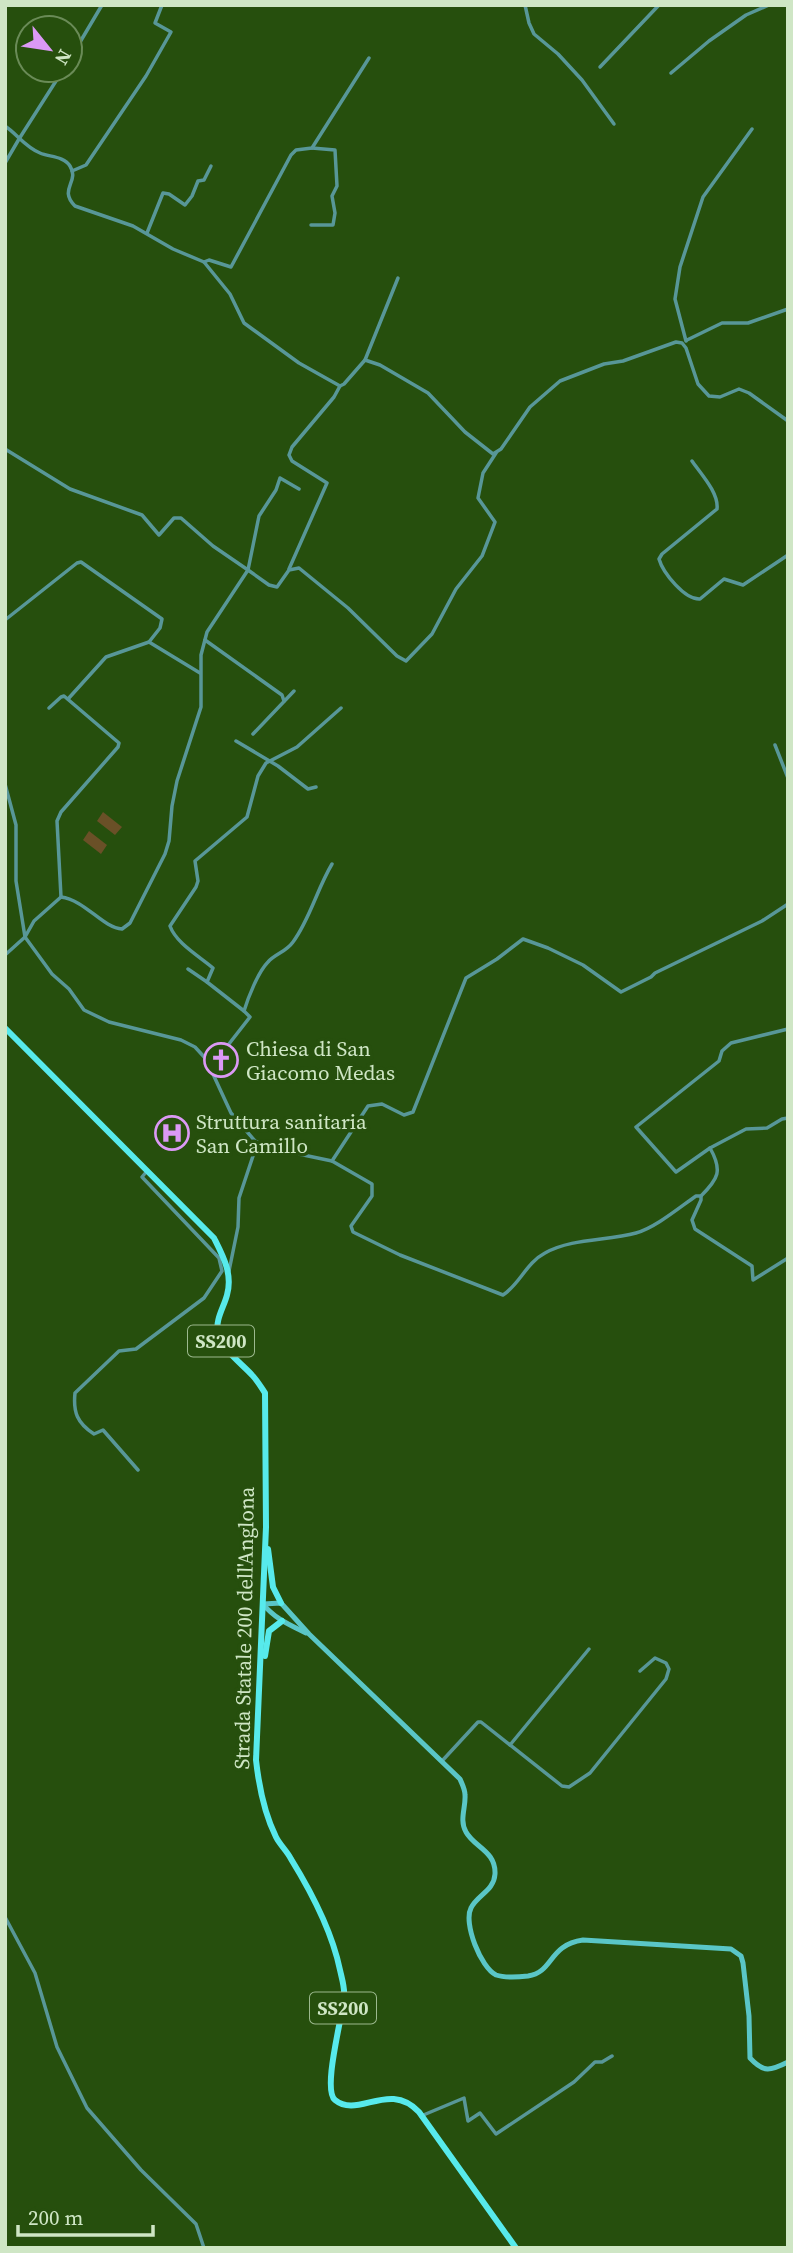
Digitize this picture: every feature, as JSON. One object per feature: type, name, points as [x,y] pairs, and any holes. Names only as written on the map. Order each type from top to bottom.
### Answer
[{"type":"main road","name":"Strada Statale 200 dell'Anglona","points":[[5,1028],[214,1238],[224,1257],[228,1273],[228,1292],[217,1325],[218,1334],[224,1347],[255,1378],[265,1393],[266,1527],[256,1760],[261,1799],[276,1837],[291,1858],[327,1925],[339,1966],[344,1992],[330,2091],[335,2099],[350,2105],[391,2098],[411,2103],[516,2248]]},
{"type":"main road","points":[[266,1527],[273,1587],[281,1603]]},
{"type":"main road","points":[[261,1675],[270,1631],[282,1621]]},
{"type":"street","points":[[84,35],[102,5]]},
{"type":"street","points":[[72,171],[86,165],[96,151],[146,76],[171,32],[155,23],[162,5]]},
{"type":"street","points":[[525,5],[528,23],[534,34],[558,54],[582,80],[614,124]]},
{"type":"street","points":[[600,68],[659,5]]},
{"type":"street","points":[[671,74],[709,41],[747,15],[769,5]]},
{"type":"street","points":[[313,148],[369,58]]},
{"type":"street","points":[[5,163],[54,84]]},
{"type":"street","points":[[5,126],[39,153],[65,160],[73,176],[67,192],[69,200],[75,205],[133,226],[173,249],[204,262],[230,294],[244,323],[299,363],[340,386]]},
{"type":"street","points":[[752,129],[703,197],[680,267],[675,299],[684,342],[698,384],[709,396],[720,397],[739,389],[749,393],[788,421]]},
{"type":"street","points":[[204,262],[209,260],[231,267],[296,150],[335,150],[337,186],[332,196],[335,222],[333,225],[311,225]]},
{"type":"street","points":[[147,233],[163,193],[185,205],[198,181],[204,180],[211,166]]},
{"type":"street","points":[[5,449],[70,489],[142,515],[159,535],[174,518],[181,518],[214,547],[269,585],[277,587],[289,570],[327,483],[292,461],[289,455],[292,447],[340,386],[345,384],[365,360],[398,278]]},
{"type":"street","points":[[289,570],[299,568],[406,662],[432,634],[456,589],[482,556],[495,522],[478,498],[483,473],[530,407],[560,381],[604,364],[623,361],[676,342],[684,342],[722,323],[748,323],[788,309]]},
{"type":"street","points":[[365,360],[380,365],[428,393],[465,432],[493,454],[496,453]]},
{"type":"street","points":[[692,461],[718,501],[717,509],[659,559],[685,595],[691,599],[700,599],[724,579],[743,584],[788,555]]},
{"type":"street","points":[[5,955],[25,937],[34,921],[61,897],[69,898],[95,913],[114,929],[122,929],[130,923],[169,841],[177,781],[201,707],[200,674],[206,632],[248,570],[259,516],[276,490],[280,478],[299,489]]},
{"type":"street","points":[[5,620],[81,562],[162,619],[160,628],[149,642],[106,657],[68,699]]},
{"type":"street","points":[[205,640],[282,695],[284,701]]},
{"type":"street","points":[[149,642],[200,674]]},
{"type":"street","points":[[254,734],[294,691]]},
{"type":"street","points":[[49,708],[61,696],[68,699],[119,743],[61,812],[57,821],[61,897]]},
{"type":"street","points":[[207,982],[213,968],[180,941],[170,926],[196,887],[198,881],[195,861],[247,817],[258,776],[265,763],[297,747],[341,708]]},
{"type":"street","points":[[236,741],[270,761],[307,789],[317,787]]},
{"type":"street","points":[[775,745],[788,778]]},
{"type":"street","points":[[5,784],[16,825],[16,881],[25,937],[52,974],[69,989],[84,1010],[109,1022],[181,1040],[195,1047],[206,1059],[231,1113],[255,1141],[270,1148],[332,1161],[372,1184],[372,1196],[351,1226],[354,1231],[401,1255],[503,1295],[511,1290],[528,1265],[546,1253],[570,1244],[639,1233],[696,1195],[701,1196]]},
{"type":"street","points":[[244,1011],[268,961],[293,944],[305,924],[313,900],[332,864]]},
{"type":"street","points":[[332,1161],[368,1106],[382,1104],[404,1115],[413,1112],[466,978],[523,939],[583,965],[621,992],[762,921],[788,904]]},
{"type":"street","points":[[188,969],[250,1017],[225,1049],[206,1059]]},
{"type":"street","points":[[788,1029],[726,1046],[719,1061],[636,1127],[676,1172],[710,1148],[746,1129],[767,1128],[788,1118]]},
{"type":"street","points":[[228,1273],[239,1227],[239,1198],[253,1156],[255,1141]]},
{"type":"street","points":[[710,1148],[718,1170],[712,1185],[701,1196],[692,1220],[695,1229],[752,1266],[753,1280],[788,1258]]},
{"type":"street","points":[[138,1470],[103,1430],[94,1434],[86,1428],[73,1410],[75,1393],[120,1351],[136,1349],[204,1298],[222,1271],[219,1258],[142,1177],[147,1171]]},
{"type":"street","points":[[263,1604],[281,1603],[309,1634],[454,1772],[465,1796],[463,1820],[466,1832],[485,1850],[495,1870],[493,1883],[477,1899],[469,1912],[471,1932],[488,1969],[502,1976],[535,1974],[546,1966],[561,1947],[571,1941],[583,1940],[731,1949],[741,1956],[743,1963],[750,2058],[759,2068],[773,2070],[788,2062]]},
{"type":"street","points":[[263,1604],[282,1621],[309,1634]]},
{"type":"street","points":[[510,1745],[589,1650]]},
{"type":"street","points":[[442,1761],[478,1722],[481,1722],[562,1786],[569,1787],[590,1773],[666,1679],[669,1669],[663,1660],[654,1658],[640,1671]]},
{"type":"street","points":[[5,1917],[35,1973],[57,2047],[87,2108],[141,2170],[196,2224],[204,2248]]},
{"type":"street","points":[[421,2116],[464,2098],[468,2121],[480,2113],[496,2134],[574,2082],[595,2062],[603,2062],[612,2056]]},
{"type":"shaded area","points":[[103,812],[122,827],[115,835],[97,821]]},
{"type":"shaded area","points":[[89,831],[107,845],[101,854],[83,840]]},
{"type":"place","name":"Chiesa di San Giacomo Medas","points":[[221,1060]]},
{"type":"place","name":"Struttura sanitaria San Camillo","points":[[172,1133]]}]
